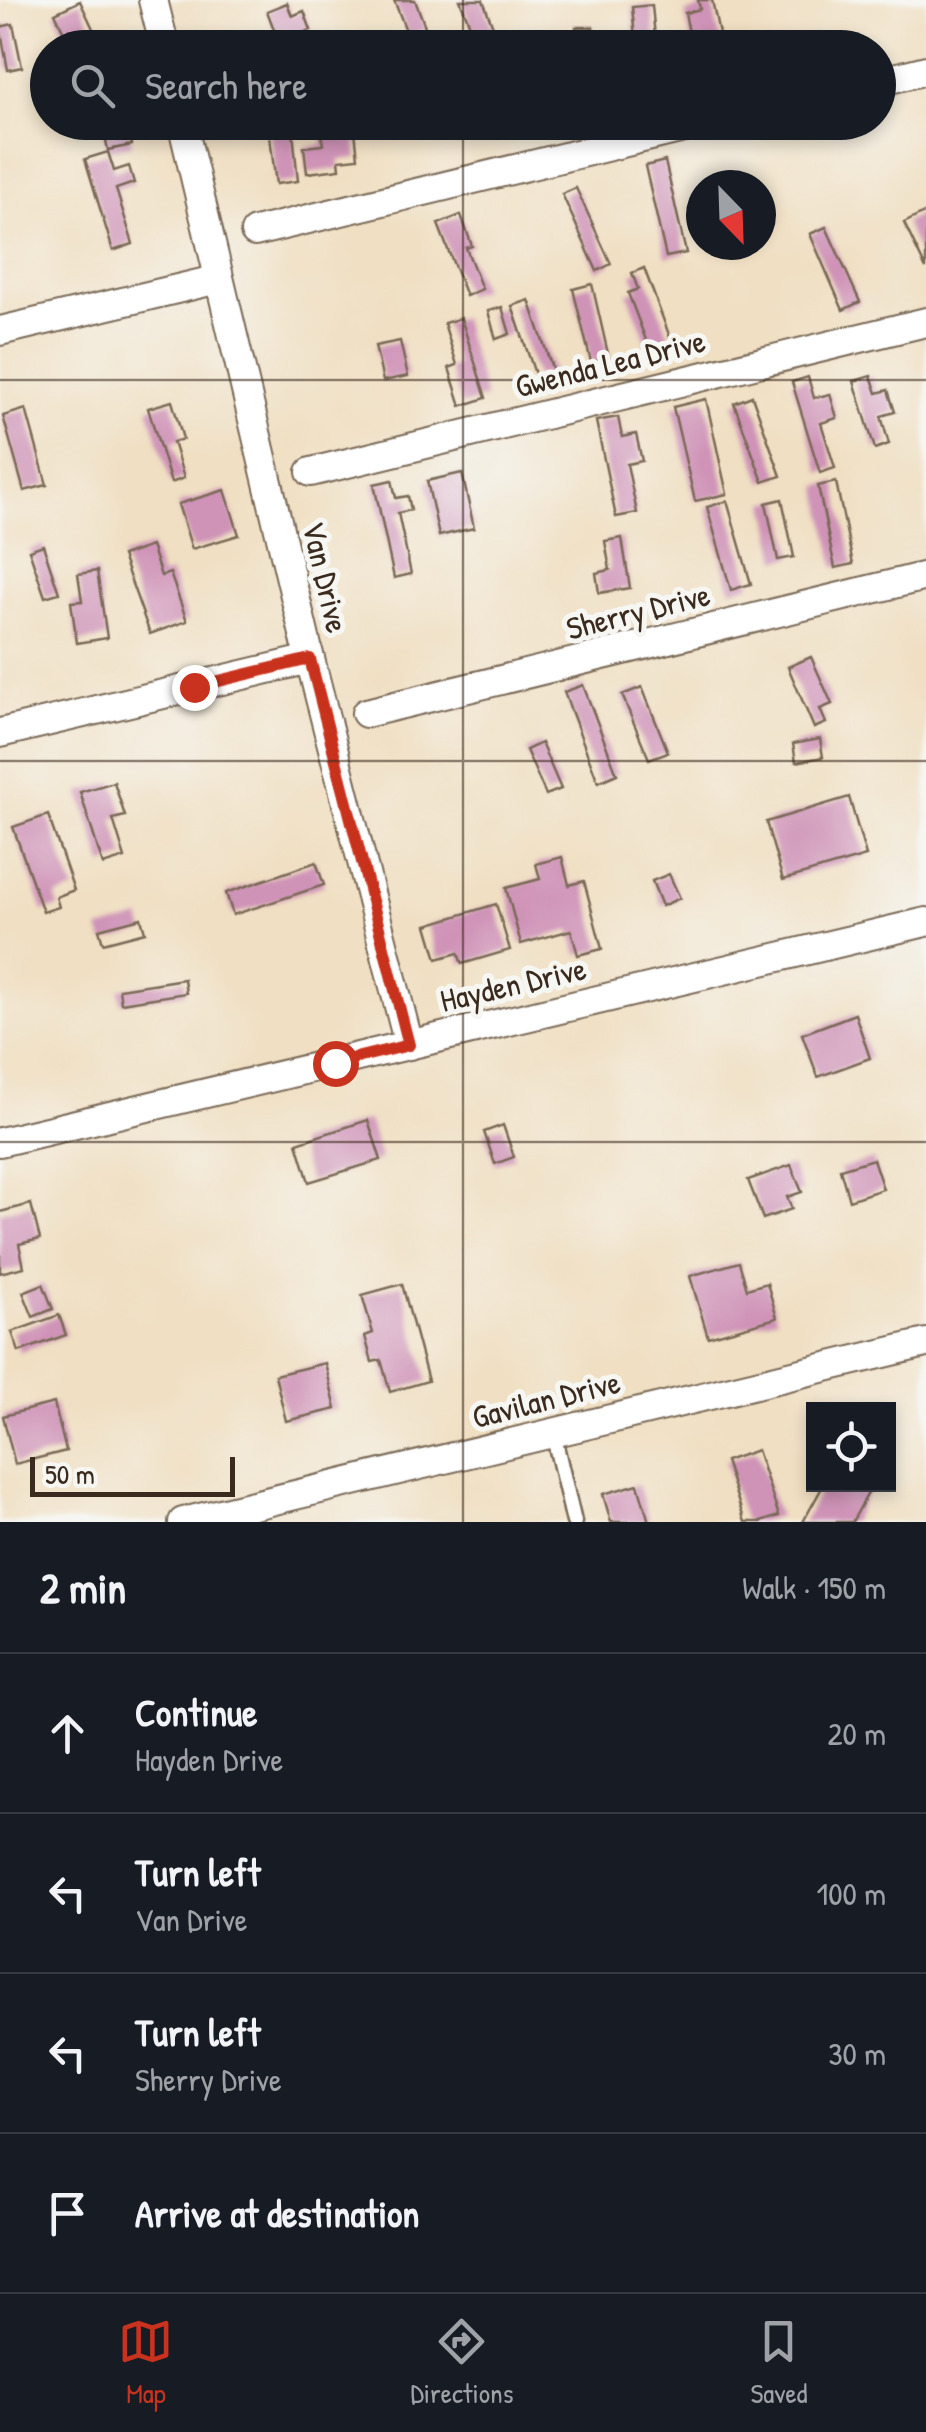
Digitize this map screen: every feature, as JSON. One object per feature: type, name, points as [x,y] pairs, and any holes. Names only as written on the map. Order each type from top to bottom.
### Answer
[{"type":"street","points":[[154,0],[160,30]]},
{"type":"street","points":[[896,78],[926,70]]},
{"type":"street","name":"Van Drive","points":[[186,140],[310,659],[409,1045]]},
{"type":"street","points":[[255,232],[635,140]]},
{"type":"street","points":[[0,332],[219,280]]},
{"type":"street","name":"Gwenda Lea Drive","points":[[311,472],[926,322]]},
{"type":"street","name":"Sherry Drive","points":[[366,713],[926,576]]},
{"type":"street","points":[[0,732],[310,659]]},
{"type":"street","name":"Hayden Drive","points":[[0,1142],[926,922]]},
{"type":"street","name":"Gavilan Drive","points":[[183,1522],[926,1344]]},
{"type":"lane","points":[[554,1433],[574,1522]]},
{"type":"building","points":[[394,0],[415,0],[426,29],[406,30]]},
{"type":"building","points":[[460,0],[483,0],[494,30],[472,30]]},
{"type":"building","points":[[698,0],[712,0],[718,30],[688,30],[685,13],[700,9]]},
{"type":"building","points":[[80,1],[94,30],[63,30],[55,13]]},
{"type":"building","points":[[287,3],[292,16],[304,11],[311,30],[274,30],[267,11]]},
{"type":"building","points":[[652,5],[654,30],[634,30],[632,7]]},
{"type":"building","points":[[13,24],[22,67],[8,70],[0,27]]},
{"type":"building","points":[[106,140],[131,140],[132,145],[108,150]]},
{"type":"building","points":[[270,140],[294,140],[298,181],[276,184]]},
{"type":"building","points":[[322,140],[356,140],[358,158],[339,160],[340,169],[307,173],[304,147],[323,145]]},
{"type":"building","points":[[108,152],[114,171],[129,166],[134,183],[116,189],[133,244],[113,251],[85,159]]},
{"type":"building","points":[[665,161],[686,253],[666,257],[645,166]]},
{"type":"building","points":[[576,188],[611,264],[597,271],[562,194]]},
{"type":"building","points":[[926,212],[926,269],[904,223]]},
{"type":"building","points":[[461,215],[472,246],[466,248],[482,289],[466,296],[438,224]]},
{"type":"building","points":[[826,227],[860,302],[843,310],[810,234]]},
{"type":"building","points":[[644,268],[674,348],[652,356],[628,293],[638,289],[632,273]]},
{"type":"building","points":[[592,284],[609,358],[591,362],[573,289]]},
{"type":"building","points":[[529,300],[553,371],[536,377],[512,306]]},
{"type":"building","points":[[502,307],[510,334],[496,339],[488,311]]},
{"type":"building","points":[[461,318],[486,398],[461,406],[449,368],[457,365],[444,323]]},
{"type":"building","points":[[400,341],[408,376],[383,381],[375,346]]},
{"type":"building","points":[[871,376],[877,393],[888,390],[895,412],[881,416],[889,444],[875,449],[854,381]]},
{"type":"building","points":[[808,377],[814,398],[830,394],[837,418],[821,423],[835,468],[820,473],[792,382]]},
{"type":"building","points":[[752,396],[781,476],[763,482],[734,403]]},
{"type":"building","points":[[706,399],[727,494],[695,501],[673,407]]},
{"type":"building","points":[[172,401],[183,439],[173,442],[184,478],[171,483],[148,408]]},
{"type":"building","points":[[26,409],[47,485],[24,491],[3,416]]},
{"type":"building","points":[[618,417],[622,437],[636,434],[642,461],[627,464],[637,513],[616,517],[596,421]]},
{"type":"building","points":[[462,473],[474,528],[439,536],[427,481]]},
{"type":"building","points":[[392,480],[396,498],[408,496],[411,510],[398,513],[411,574],[394,578],[374,484]]},
{"type":"building","points":[[836,482],[853,564],[835,568],[818,486]]},
{"type":"building","points":[[225,490],[239,535],[192,549],[178,504]]},
{"type":"building","points":[[782,499],[794,557],[778,560],[766,503]]},
{"type":"building","points":[[727,501],[751,584],[731,590],[707,507]]},
{"type":"building","points":[[622,538],[630,588],[599,593],[596,573],[610,570],[605,541]]},
{"type":"building","points":[[43,545],[59,593],[45,597],[29,550]]},
{"type":"building","points":[[151,546],[161,576],[170,573],[187,621],[150,634],[122,556]]},
{"type":"building","points":[[97,571],[107,638],[77,643],[71,602],[82,601],[78,574]]},
{"type":"building","points":[[811,657],[832,704],[820,709],[826,723],[814,728],[788,667]]},
{"type":"building","points":[[583,685],[617,774],[598,782],[564,692]]},
{"type":"building","points":[[642,687],[668,752],[649,759],[622,695]]},
{"type":"building","points":[[820,739],[823,757],[796,762],[793,744]]},
{"type":"building","points":[[541,743],[561,789],[546,795],[526,750]]},
{"type":"building","points":[[114,782],[125,816],[113,819],[125,858],[103,865],[80,792]]},
{"type":"building","points":[[849,797],[866,856],[783,880],[766,822]]},
{"type":"building","points":[[48,815],[74,890],[56,897],[59,907],[43,912],[13,827]]},
{"type":"building","points":[[562,857],[569,885],[584,881],[602,949],[578,955],[571,930],[521,944],[506,888],[540,879],[536,864]]},
{"type":"building","points":[[316,862],[324,885],[233,915],[226,893]]},
{"type":"building","points":[[669,874],[680,898],[662,906],[652,881]]},
{"type":"building","points":[[496,904],[510,950],[462,964],[458,953],[437,959],[427,925]]},
{"type":"building","points":[[141,918],[145,932],[103,943],[99,929]]},
{"type":"building","points":[[184,979],[186,993],[121,1003],[119,989]]},
{"type":"building","points":[[855,1014],[870,1058],[818,1077],[802,1034]]},
{"type":"building","points":[[368,1120],[381,1160],[309,1182],[297,1143]]},
{"type":"building","points":[[503,1125],[514,1157],[495,1164],[484,1132]]},
{"type":"building","points":[[873,1159],[883,1189],[849,1200],[840,1169]]},
{"type":"building","points":[[791,1165],[802,1192],[787,1197],[792,1209],[763,1219],[748,1180]]},
{"type":"building","points":[[31,1204],[40,1239],[19,1244],[24,1267],[0,1273],[0,1212]]},
{"type":"building","points":[[739,1262],[747,1289],[767,1283],[777,1318],[708,1337],[690,1276]]},
{"type":"building","points":[[43,1284],[53,1309],[33,1317],[23,1292]]},
{"type":"building","points":[[402,1284],[428,1381],[390,1392],[381,1360],[372,1362],[365,1336],[373,1333],[362,1295]]},
{"type":"building","points":[[59,1315],[66,1335],[19,1352],[12,1332]]},
{"type":"building","points":[[325,1363],[336,1409],[286,1421],[275,1375]]},
{"type":"building","points":[[54,1403],[66,1451],[15,1464],[3,1416]]},
{"type":"building","points":[[757,1450],[779,1516],[745,1522],[725,1461]]},
{"type":"building","points":[[638,1484],[649,1522],[611,1522],[603,1494]]},
{"type":"building","points":[[820,1492],[869,1492],[852,1522],[803,1522]]},
{"type":"route","points":[[194,687],[310,659],[409,1045],[335,1063]]}]
